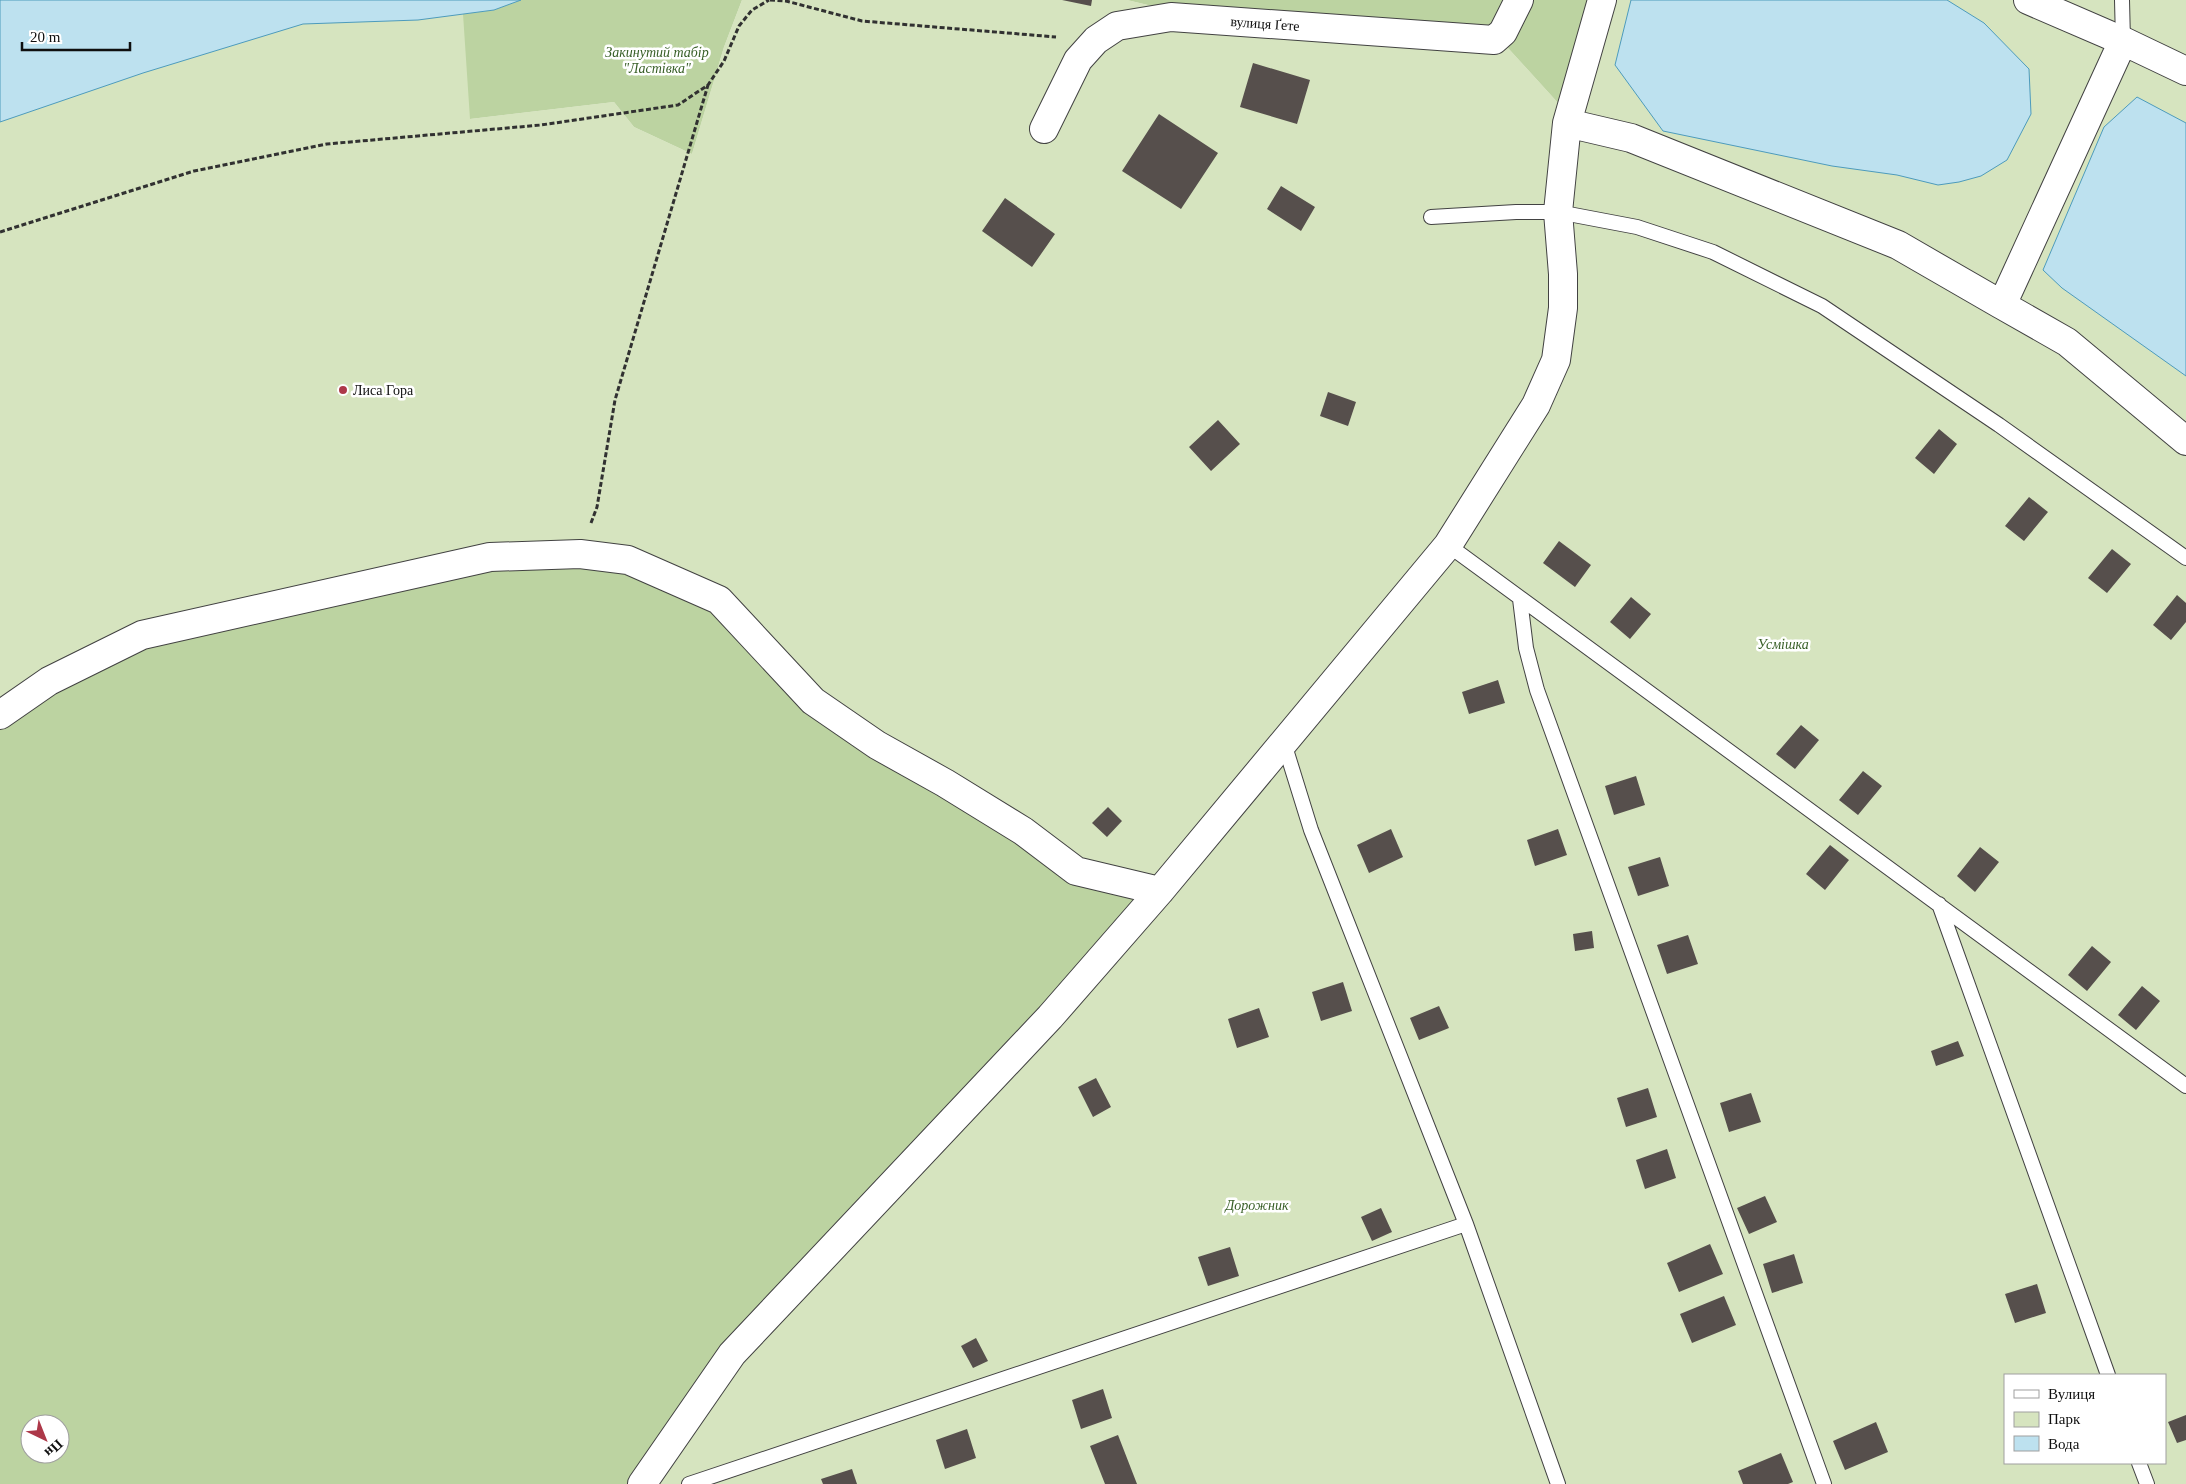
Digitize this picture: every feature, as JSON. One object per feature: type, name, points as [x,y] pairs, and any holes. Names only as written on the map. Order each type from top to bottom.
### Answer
[{"type":"street","name":"вулиця Ґете","points":[[1044,129],[1078,60],[1096,40],[1117,26],[1171,17],[1494,40],[1503,32],[1520,0]]},
{"type":"street","points":[[642,1484],[732,1354],[1050,1017],[1160,891],[1448,545],[1536,405],[1556,360],[1563,308],[1563,274],[1558,212],[1567,123],[1602,0]]},
{"type":"street","points":[[2028,0],[2123,41],[2186,71]]},
{"type":"street","points":[[2002,305],[2123,41]]},
{"type":"street","points":[[1567,123],[1631,138],[1898,245],[2068,342],[2186,441]]},
{"type":"street","points":[[0,715],[49,681],[142,635],[490,557],[580,554],[628,560],[719,600],[813,701],[877,745],[945,783],[1022,831],[1076,871],[1160,891]]},
{"type":"lane","points":[[2122,0],[2123,41]]},
{"type":"lane","points":[[1431,217],[1516,212],[1558,212],[1637,227],[1713,252],[1822,306],[2007,431],[2186,558]]},
{"type":"lane","points":[[1448,545],[2186,1086]]},
{"type":"lane","points":[[1520,599],[1526,648],[1537,690],[1824,1484]]},
{"type":"lane","points":[[1284,743],[1311,830],[1466,1224],[1558,1484]]},
{"type":"lane","points":[[1939,904],[2108,1374]]},
{"type":"lane","points":[[688,1484],[1466,1224]]},
{"type":"lane","points":[[2139,1464],[2147,1484]]},
{"type":"path","points":[[580,554],[597,507],[615,400],[708,85],[724,61],[739,26],[752,10],[769,0],[786,1],[862,22],[1096,40]]},
{"type":"path","points":[[0,232],[194,171],[327,144],[542,125],[678,106],[708,85]]},
{"type":"green space","points":[[0,0],[521,0],[494,10],[470,119],[614,102],[634,127],[692,154],[724,47],[742,0],[1127,0],[1152,6],[1487,25],[1579,126],[1615,0],[2186,0],[2186,1484],[642,1484],[0,715]]},
{"type":"green space","name":"Закинутий табір \"Ластівка\"","points":[[521,0],[742,0],[724,47],[692,154],[634,127],[614,102],[470,119],[463,14],[494,10]]},
{"type":"green space","points":[[1127,0],[1615,0],[1579,126],[1487,25],[1152,6]]},
{"type":"green space","points":[[580,554],[719,600],[813,701],[1071,867],[1160,891],[732,1354],[642,1484],[0,1484],[0,715],[142,635]]},
{"type":"water","points":[[0,0],[521,0],[494,10],[418,20],[303,24],[143,73],[0,122]]},
{"type":"water","points":[[1631,0],[1947,0],[1984,23],[2029,69],[2031,114],[2007,160],[1981,176],[1938,185],[1897,175],[1832,166],[1663,131],[1615,65]]},
{"type":"water","points":[[2137,97],[2186,123],[2186,376],[2062,288],[2043,270],[2104,127]]},
{"type":"building","points":[[1062,0],[1092,0],[1091,6]]},
{"type":"building","points":[[1253,63],[1310,80],[1297,124],[1240,107]]},
{"type":"building","points":[[1159,114],[1218,153],[1181,209],[1122,171]]},
{"type":"building","points":[[1281,186],[1315,207],[1301,231],[1267,209]]},
{"type":"building","points":[[1005,198],[1055,234],[1032,267],[982,231]]},
{"type":"building","points":[[1328,392],[1356,402],[1348,426],[1320,416]]},
{"type":"building","points":[[1218,420],[1240,444],[1211,471],[1189,447]]},
{"type":"building","points":[[1939,429],[1957,444],[1934,474],[1915,458]]},
{"type":"building","points":[[2029,497],[2048,512],[2024,541],[2005,526]]},
{"type":"building","points":[[1559,541],[1591,565],[1575,587],[1543,563]]},
{"type":"building","points":[[2112,549],[2131,564],[2107,593],[2088,578]]},
{"type":"building","points":[[2177,595],[2186,603],[2186,622],[2171,640],[2153,625]]},
{"type":"building","points":[[1631,597],[1651,614],[1630,639],[1610,622]]},
{"type":"building","points":[[1498,680],[1505,703],[1469,714],[1462,692]]},
{"type":"building","points":[[1801,725],[1819,740],[1795,769],[1776,754]]},
{"type":"building","points":[[1863,771],[1882,786],[1858,815],[1839,800]]},
{"type":"building","points":[[1636,776],[1645,805],[1614,815],[1605,786]]},
{"type":"building","points":[[1108,807],[1122,821],[1107,837],[1092,823]]},
{"type":"building","points":[[1391,829],[1403,857],[1369,873],[1357,845]]},
{"type":"building","points":[[1558,829],[1567,855],[1535,866],[1527,840]]},
{"type":"building","points":[[1830,845],[1849,860],[1825,890],[1806,874]]},
{"type":"building","points":[[1980,847],[1999,862],[1975,892],[1957,876]]},
{"type":"building","points":[[1660,857],[1669,886],[1638,896],[1628,867]]},
{"type":"building","points":[[1592,931],[1594,948],[1575,951],[1573,934]]},
{"type":"building","points":[[1688,935],[1698,964],[1667,974],[1657,945]]},
{"type":"building","points":[[2092,946],[2111,962],[2087,991],[2068,975]]},
{"type":"building","points":[[1343,982],[1352,1011],[1321,1021],[1312,992]]},
{"type":"building","points":[[2142,986],[2160,1001],[2136,1030],[2118,1015]]},
{"type":"building","points":[[1439,1006],[1449,1028],[1419,1040],[1410,1018]]},
{"type":"building","points":[[1259,1008],[1269,1037],[1237,1048],[1228,1019]]},
{"type":"building","points":[[1958,1041],[1964,1056],[1936,1066],[1931,1051]]},
{"type":"building","points":[[1096,1078],[1111,1107],[1093,1117],[1078,1087]]},
{"type":"building","points":[[1648,1088],[1657,1117],[1626,1127],[1617,1098]]},
{"type":"building","points":[[1751,1093],[1761,1122],[1729,1132],[1720,1103]]},
{"type":"building","points":[[1667,1149],[1676,1178],[1645,1189],[1636,1160]]},
{"type":"building","points":[[1765,1196],[1777,1222],[1749,1234],[1737,1208]]},
{"type":"building","points":[[1381,1208],[1392,1232],[1372,1241],[1361,1217]]},
{"type":"building","points":[[1710,1244],[1723,1274],[1679,1292],[1667,1263]]},
{"type":"building","points":[[1230,1247],[1239,1276],[1208,1286],[1198,1257]]},
{"type":"building","points":[[1794,1254],[1803,1283],[1772,1293],[1763,1264]]},
{"type":"building","points":[[2037,1284],[2046,1313],[2015,1323],[2005,1294]]},
{"type":"building","points":[[1724,1296],[1736,1325],[1692,1343],[1680,1314]]},
{"type":"building","points":[[976,1338],[988,1361],[973,1368],[961,1346]]},
{"type":"building","points":[[1103,1389],[1112,1418],[1081,1429],[1072,1400]]},
{"type":"building","points":[[2186,1415],[2186,1440],[2177,1443],[2168,1422]]},
{"type":"building","points":[[1876,1422],[1888,1452],[1845,1470],[1833,1441]]},
{"type":"building","points":[[967,1429],[976,1458],[945,1469],[936,1440]]},
{"type":"building","points":[[1118,1435],[1137,1484],[1105,1484],[1090,1446]]},
{"type":"building","points":[[1781,1453],[1793,1482],[1788,1484],[1743,1484],[1738,1471]]},
{"type":"building","points":[[852,1469],[857,1484],[823,1484],[821,1479]]},
{"type":"place","name":"Лиса Гора","points":[[343,390]]},
{"type":"park label","name":"Усмішка","points":[[1783,644]]},
{"type":"park label","name":"Дорожник","points":[[1257,1205]]}]
